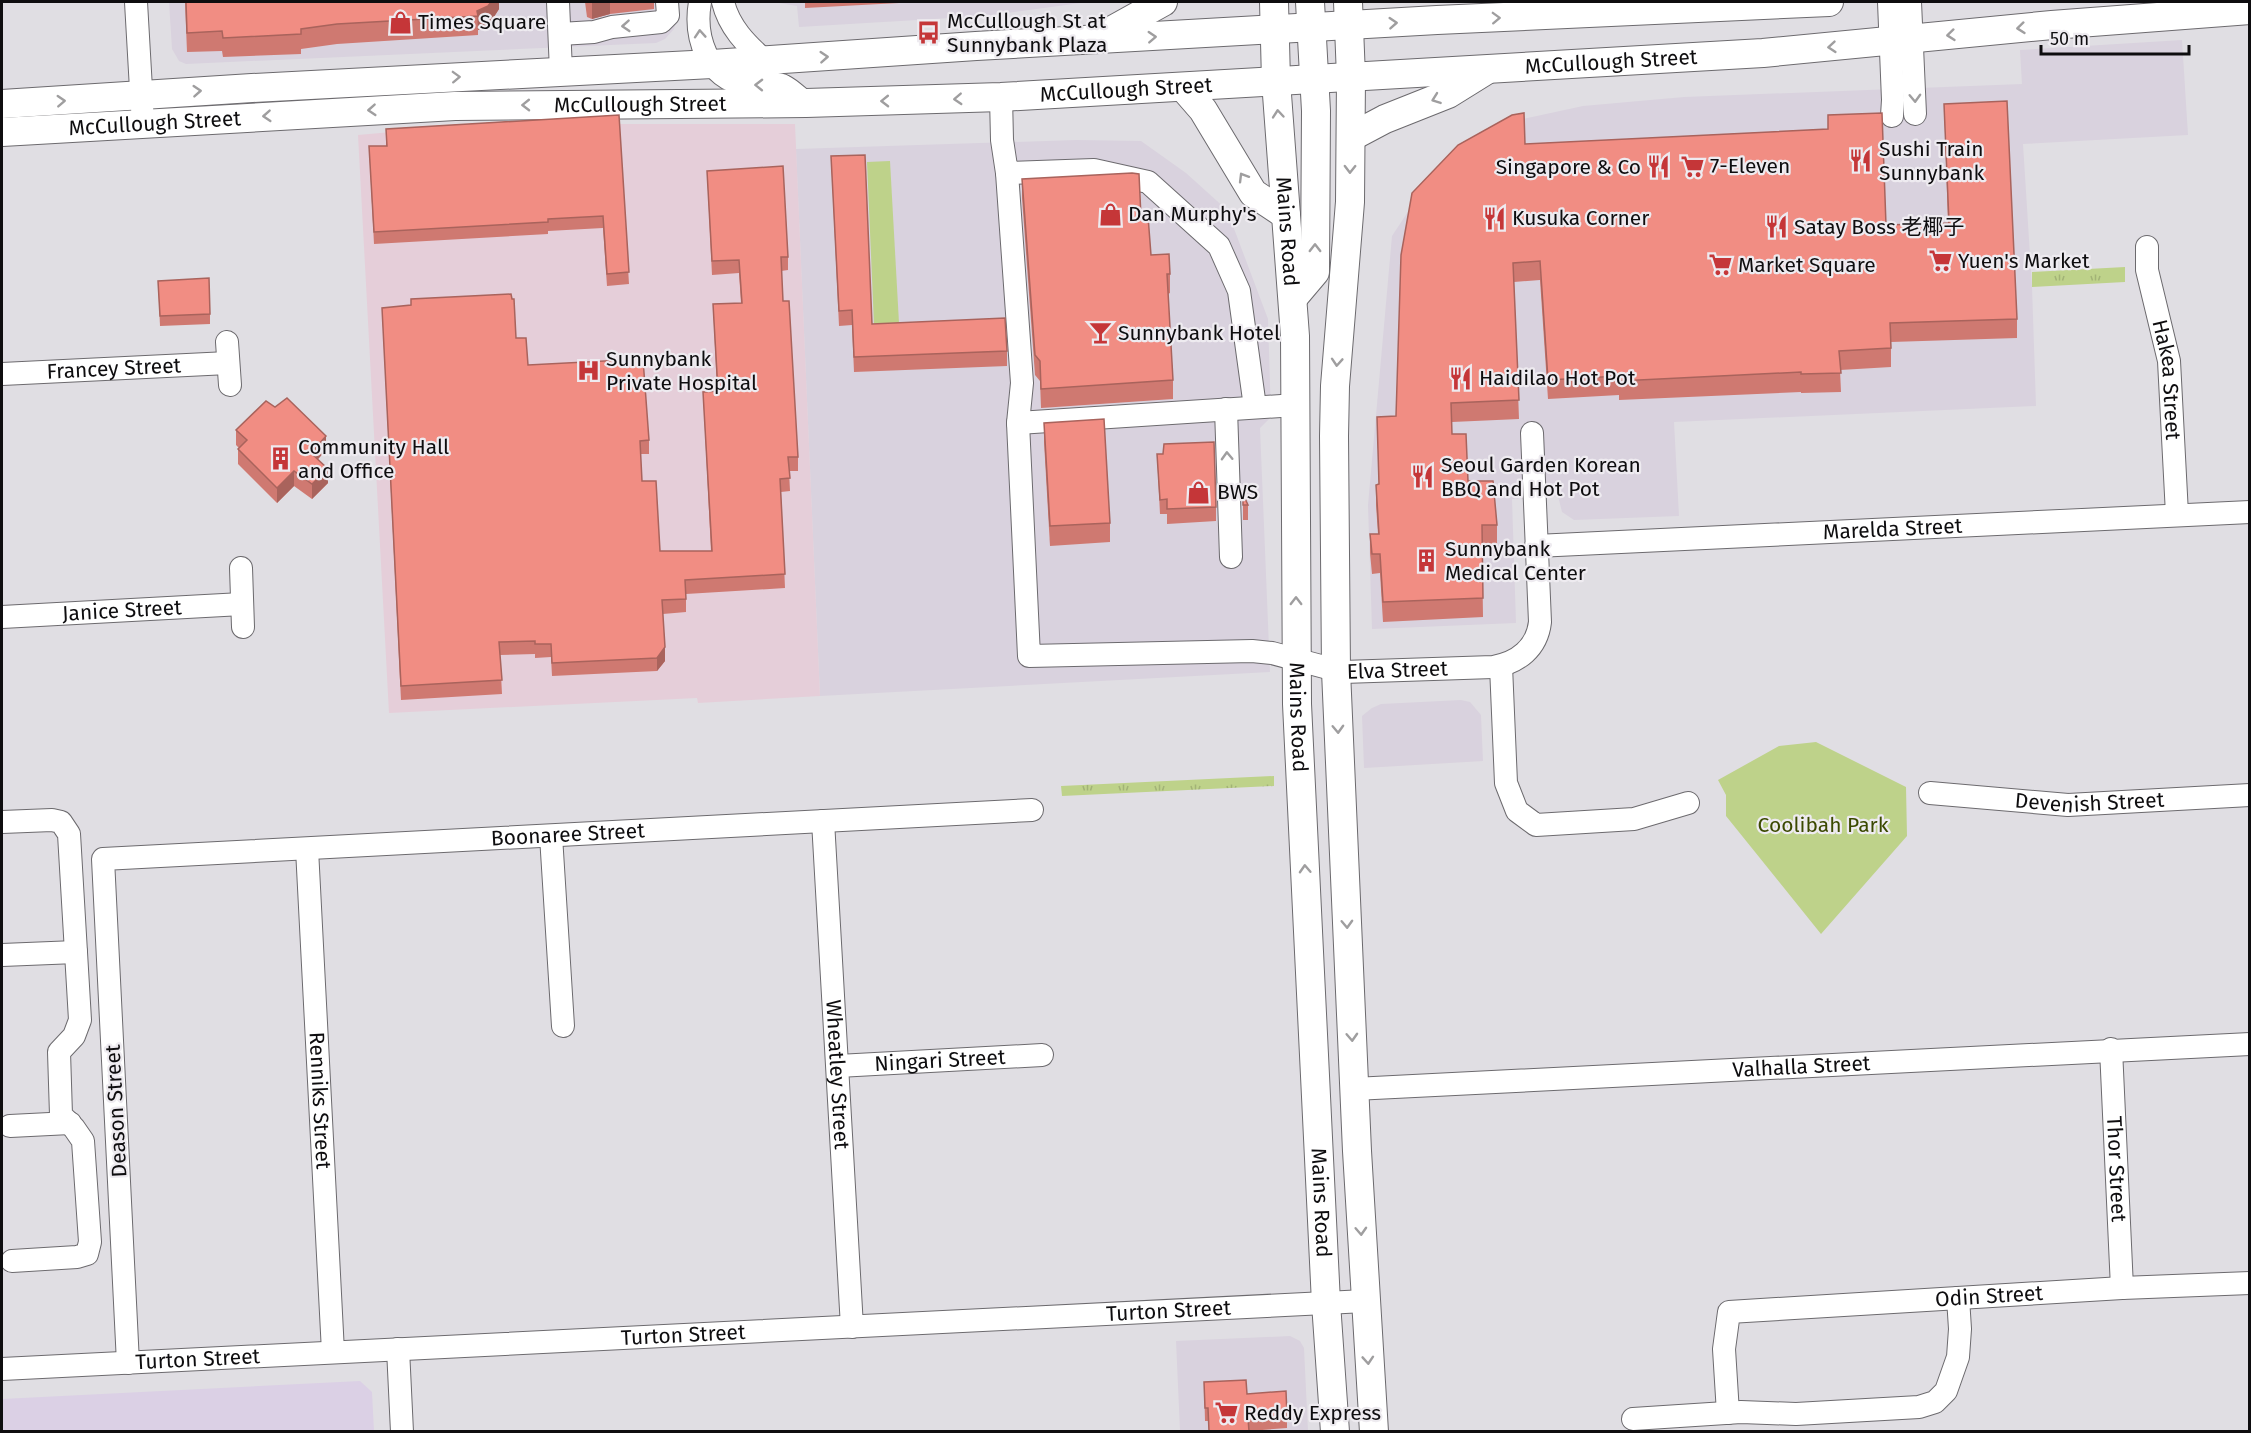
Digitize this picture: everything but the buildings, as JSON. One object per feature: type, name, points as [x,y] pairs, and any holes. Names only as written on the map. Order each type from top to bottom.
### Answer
[{"type":"main road","points":[[1094,40],[1162,2]]},
{"type":"main road","name":"Mains Road","points":[[1274,2],[1276,81],[1293,298],[1296,405],[1296,659],[1326,1304],[1335,1431]]},
{"type":"main road","name":"McCullough Street","points":[[2,104],[1274,30],[1311,15],[1829,2]]},
{"type":"main road","name":"McCullough Street","points":[[2,132],[455,106],[806,103],[1002,97],[1763,53],[2052,25],[2250,10]]},
{"type":"main road","name":"Mains Road","points":[[1348,14],[1351,77],[1350,202],[1335,386],[1336,671],[1354,1089],[1374,1431]]},
{"type":"main road","points":[[1293,298],[1315,272],[1315,79],[1311,15]]},
{"type":"main road","points":[[1351,137],[1384,119],[1448,94],[1486,70]]},
{"type":"main road","points":[[1183,87],[1203,110],[1253,193],[1286,215]]},
{"type":"street","points":[[136,2],[143,124]]},
{"type":"street","points":[[558,2],[561,71]]},
{"type":"street","points":[[560,34],[594,32],[612,27],[661,22],[668,15],[667,2]]},
{"type":"street","points":[[700,2],[701,45],[712,64],[731,81],[747,85],[782,85],[806,103]]},
{"type":"street","points":[[723,2],[727,17],[734,28],[765,61]]},
{"type":"street","points":[[1888,2],[1901,41],[1915,114]]},
{"type":"street","points":[[1892,116],[1901,41],[1910,2]]},
{"type":"street","points":[[1002,97],[1002,140],[1007,173],[1022,382],[1018,423],[1296,405]]},
{"type":"street","points":[[1007,173],[1094,171],[1148,182],[1219,246],[1239,291],[1255,407]]},
{"type":"street","name":"Hakea Street","points":[[2147,247],[2146,270],[2169,361],[2177,514]]},
{"type":"street","name":"Francey Street","points":[[2,374],[228,352],[230,385]]},
{"type":"street","points":[[1226,409],[1231,557]]},
{"type":"street","name":"Elva Street","points":[[1018,423],[1029,656],[1234,651],[1272,653],[1336,671],[1501,666]]},
{"type":"street","points":[[1532,433],[1540,622],[1537,639],[1525,653],[1501,666],[1506,783],[1517,812],[1536,825],[1635,819],[1688,803]]},
{"type":"street","name":"Marelda Street","points":[[1536,546],[2250,512]]},
{"type":"street","points":[[241,568],[243,627]]},
{"type":"street","name":"Janice Street","points":[[2,617],[242,604]]},
{"type":"street","name":"Devenish Street","points":[[1930,793],[2068,804],[2250,795]]},
{"type":"street","name":"Boonaree Street","points":[[103,859],[1032,810]]},
{"type":"street","points":[[2,822],[52,820],[62,822],[69,834],[80,1020],[74,1036],[59,1052],[61,1115],[83,1141],[90,1242],[87,1254],[77,1257],[12,1261]]},
{"type":"street","name":"Wheatley Street","points":[[824,821],[852,1327]]},
{"type":"street","points":[[551,836],[563,1026]]},
{"type":"street","name":"Renniks Street","points":[[307,849],[333,1352]]},
{"type":"street","name":"Deason Street","points":[[103,859],[128,1363]]},
{"type":"street","points":[[2,956],[76,952]]},
{"type":"street","name":"Valhalla Street","points":[[1354,1089],[2250,1044]]},
{"type":"street","name":"Thor Street","points":[[2111,1050],[2122,1288]]},
{"type":"street","name":"Ningari Street","points":[[838,1066],[1042,1055]]},
{"type":"street","points":[[10,1126],[70,1123]]},
{"type":"street","name":"Odin Street","points":[[1728,1413],[1724,1349],[1729,1312],[2122,1288],[2250,1283]]},
{"type":"street","points":[[1634,1419],[1728,1413],[1796,1414],[1918,1407],[1935,1402],[1946,1391],[1958,1357],[1960,1329],[1958,1298]]},
{"type":"street","name":"Turton Street","points":[[2,1369],[1365,1301]]},
{"type":"street","points":[[398,1349],[402,1431]]},
{"type":"shaded area","points":[[169,2],[678,2],[679,12],[674,29],[665,39],[656,43],[186,64],[179,61],[172,49]]},
{"type":"shaded area","points":[[773,2],[1088,2],[985,16],[799,27],[797,6]]},
{"type":"shaded area","points":[[2182,40],[2188,135],[2023,144],[2032,287],[2036,406],[1674,422],[1679,516],[1574,520],[1562,512],[1558,496],[1512,499],[1516,623],[1372,629],[1368,505],[1392,236],[1421,192],[1509,122],[1583,106],[1684,97],[2022,84],[2020,50]]},
{"type":"shaded area","name":"Sunnybank Private Hospital","points":[[619,124],[795,124],[820,696],[698,703],[697,698],[389,713],[358,135],[436,128]]},
{"type":"shaded area","points":[[1076,140],[1141,141],[1186,173],[1227,210],[1268,319],[1271,417],[1260,428],[1270,672],[820,696],[796,149]]},
{"type":"shaded area","points":[[1461,700],[1470,702],[1481,715],[1483,761],[1364,768],[1362,716],[1372,708],[1381,704]]},
{"type":"shaded area","points":[[1290,1336],[1300,1341],[1304,1348],[1308,1431],[1180,1431],[1176,1341]]},
{"type":"shaded area","points":[[360,1381],[372,1392],[374,1431],[2,1431],[2,1399]]},
{"type":"green space","points":[[890,161],[899,323],[874,324],[867,162]]},
{"type":"green space","points":[[2125,267],[2125,282],[2032,287],[2032,272]]},
{"type":"green space","name":"Coolibah Park","points":[[1816,742],[1906,787],[1907,836],[1821,934],[1726,816],[1726,795],[1718,780],[1779,746]]},
{"type":"green space","points":[[1274,776],[1274,786],[1062,796],[1061,786]]},
{"type":"place","name":"Times Square","points":[[400,22]]},
{"type":"place","name":"McCullough St at Sunnybank Plaza","points":[[929,33]]},
{"type":"place","name":"Sushi Train Sunnybank","points":[[1861,161]]},
{"type":"place","name":"7-Eleven","points":[[1692,166]]},
{"type":"place","name":"Singapore & Co","points":[[1659,167]]},
{"type":"place","name":"Dan Murphy's","points":[[1110,214]]},
{"type":"place","name":"Kusuka Corner","points":[[1494,218]]},
{"type":"place","name":"Satay Boss 老椰子","points":[[1776,227]]},
{"type":"place","name":"Yuen's Market","points":[[1940,261]]},
{"type":"place","name":"Market Square","points":[[1720,265]]},
{"type":"place","name":"Sunnybank Hotel","points":[[1100,333]]},
{"type":"place","name":"Sunnybank Private Hospital","points":[[588,371]]},
{"type":"place","name":"Haidilao Hot Pot","points":[[1461,378]]},
{"type":"place","name":"Community Hall and Office","points":[[280,459]]},
{"type":"place","name":"Seoul Garden Korean BBQ and Hot Pot","points":[[1423,477]]},
{"type":"place","name":"BWS","points":[[1199,492]]},
{"type":"place","name":"Sunnybank Medical Center","points":[[1427,561]]},
{"type":"place","name":"Reddy Express","points":[[1226,1413]]}]
